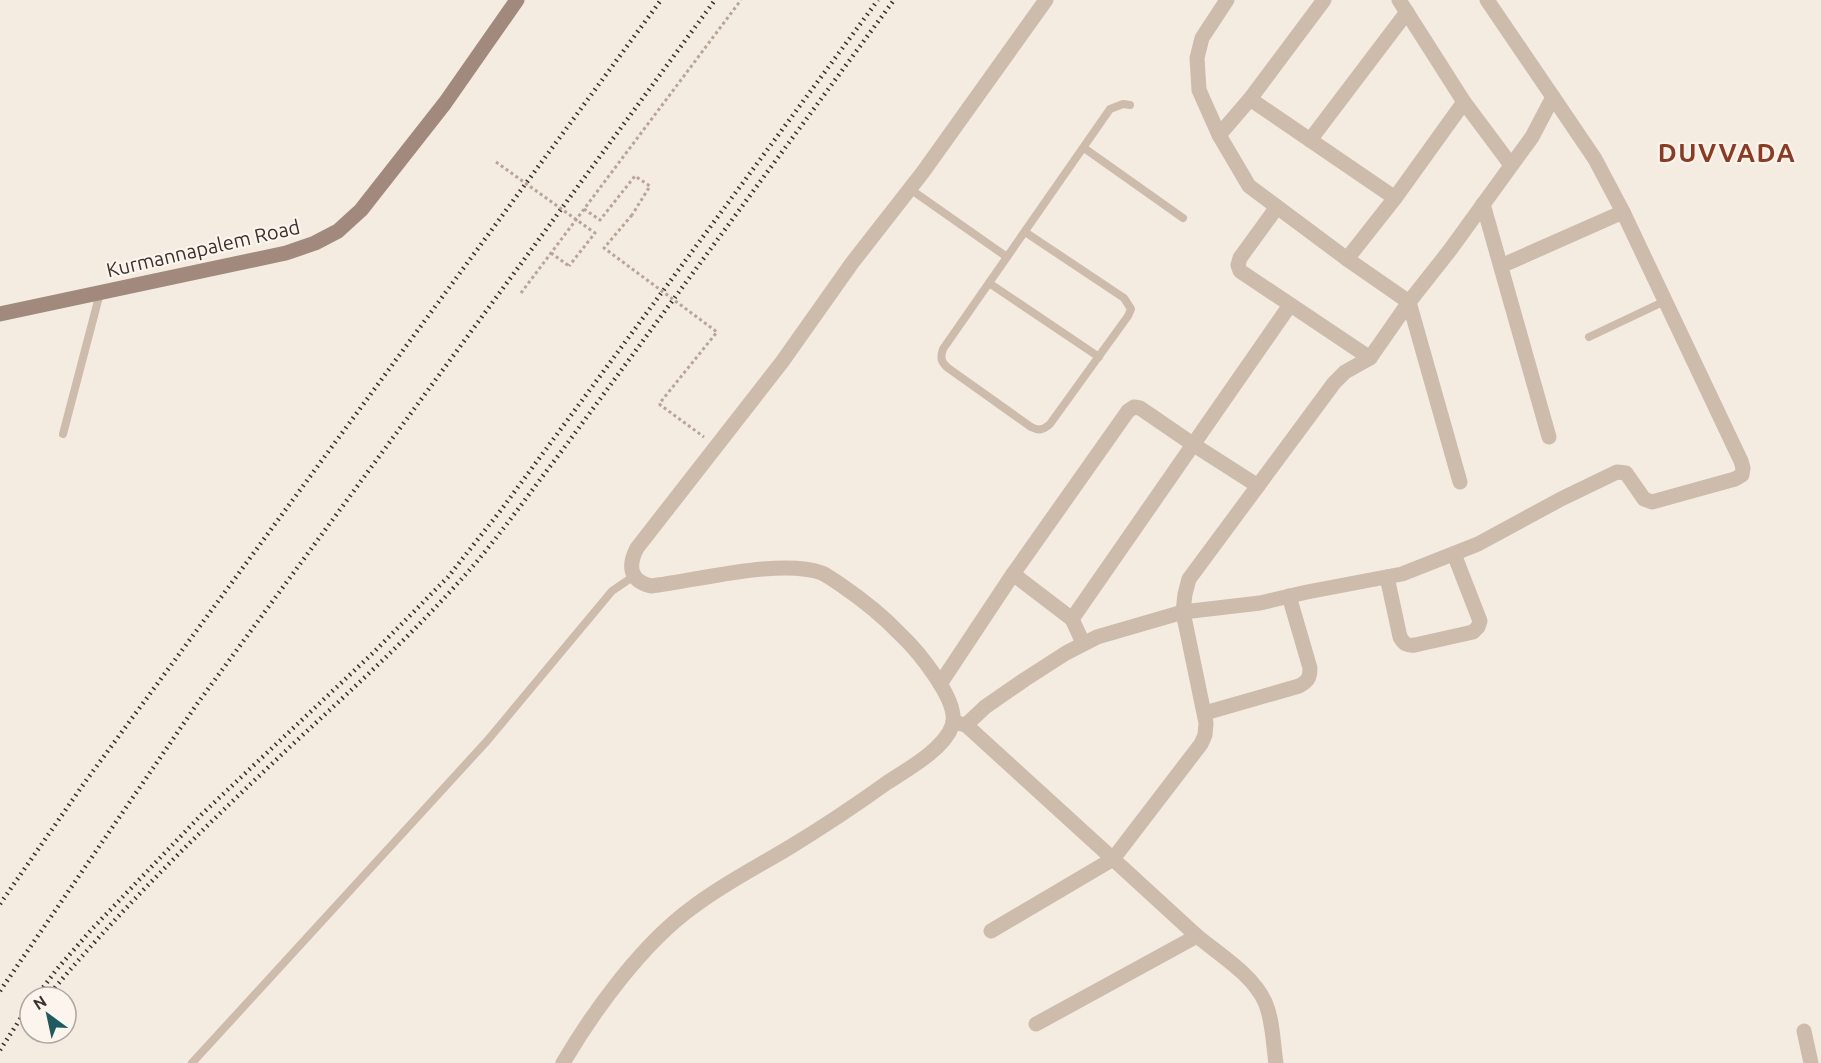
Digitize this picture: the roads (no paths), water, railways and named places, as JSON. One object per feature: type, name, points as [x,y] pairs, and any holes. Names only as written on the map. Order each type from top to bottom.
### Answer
[{"type":"main road","name":"Kurmannapalem Road","points":[[0,314],[286,253],[315,243],[338,231],[361,210],[445,103],[518,0]]},
{"type":"street","points":[[1046,0],[782,362],[637,548],[632,557],[634,576],[641,584],[651,586],[765,570],[800,568],[823,574],[869,604],[915,649],[940,684],[959,723],[1113,858],[1258,990],[1266,1004],[1276,1063]]},
{"type":"street","points":[[1227,0],[1202,38],[1197,58],[1200,90],[1219,135],[1249,186],[1409,302],[1460,482]]},
{"type":"street","points":[[1219,135],[1250,99],[1324,0]]},
{"type":"street","points":[[563,1063],[595,1012],[628,971],[667,929],[692,907],[836,818],[918,762],[942,742],[952,727],[1083,643],[1183,612],[1260,603],[1401,574],[1478,544],[1617,472],[1626,473],[1644,499],[1652,502],[1735,479],[1742,475],[1741,461],[1623,212],[1595,159],[1487,0]]},
{"type":"street","points":[[1310,140],[1403,6],[1464,102],[1511,165]]},
{"type":"street","points":[[992,931],[1113,858],[1201,744],[1205,735],[1205,713],[1183,612],[1189,579],[1334,383],[1345,372],[1370,358],[1532,137],[1552,97]]},
{"type":"street","points":[[1250,99],[1395,198]]},
{"type":"street","points":[[1347,259],[1395,198],[1464,102]]},
{"type":"street","points":[[1483,204],[1550,437]]},
{"type":"street","points":[[1277,207],[1240,258],[1238,265],[1240,271],[1370,358]]},
{"type":"street","points":[[1501,266],[1623,212]]},
{"type":"street","points":[[1072,619],[1290,305]]},
{"type":"street","points":[[940,684],[1013,574],[1128,411],[1134,407],[1140,408],[1258,486]]},
{"type":"street","points":[[1388,577],[1400,638],[1404,643],[1409,646],[1473,632],[1480,621],[1454,554]]},
{"type":"street","points":[[1013,574],[1072,619],[1083,643]]},
{"type":"street","points":[[1205,713],[1306,682],[1310,676],[1310,668],[1289,596]]},
{"type":"street","points":[[1035,1024],[1197,936]]},
{"type":"street","points":[[1804,1031],[1811,1063]]},
{"type":"lane","points":[[1025,232],[1124,298],[1131,309],[1050,424],[1038,430],[948,368],[940,356],[943,349],[1110,109],[1122,104],[1130,105]]},
{"type":"lane","points":[[1084,148],[1182,218]]},
{"type":"lane","points":[[910,189],[1007,257]]},
{"type":"lane","points":[[989,284],[1099,357]]},
{"type":"lane","points":[[63,434],[100,293]]},
{"type":"lane","points":[[1588,337],[1665,301]]},
{"type":"lane","points":[[192,1063],[487,741],[612,591],[634,576]]},
{"type":"railway","points":[[0,904],[85,782],[661,0]]},
{"type":"railway","points":[[0,991],[197,704],[715,0]]},
{"type":"railway","points":[[45,985],[92,929],[202,814],[374,652],[448,577],[501,510],[878,0]]},
{"type":"railway","points":[[58,985],[176,857],[384,659],[471,568],[561,452],[894,0]]},
{"type":"railway","points":[[0,1050],[18,1022]]},
{"type":"district","name":"DUVVADA","points":[[1727,152]]}]
